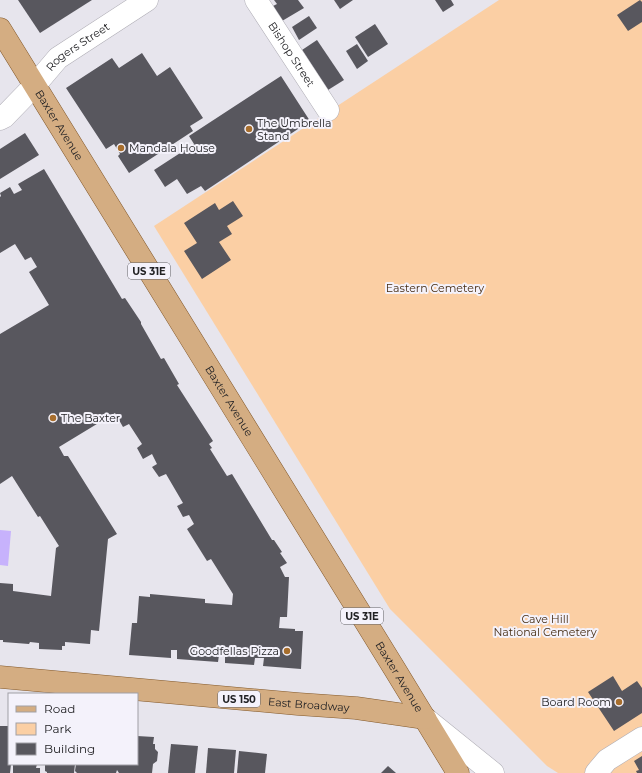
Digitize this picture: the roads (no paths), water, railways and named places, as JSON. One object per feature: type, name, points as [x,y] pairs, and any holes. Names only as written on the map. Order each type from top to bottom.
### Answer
[{"type":"main road","name":"Baxter Avenue","points":[[0,29],[458,773]]},
{"type":"main road","name":"East Broadway","points":[[0,677],[356,708],[425,718]]},
{"type":"street","name":"Rogers Street","points":[[0,119],[4,117],[58,58],[147,0]]},
{"type":"street","name":"Bishop Street","points":[[256,0],[328,110]]},
{"type":"street","points":[[425,718],[493,773]]},
{"type":"street","points":[[596,773],[607,760],[642,738]]},
{"type":"place","name":"The Umbrella Stand","points":[[249,129]]},
{"type":"place","name":"Mandala House","points":[[121,148]]},
{"type":"place","name":"The Baxter","points":[[53,418]]},
{"type":"place","name":"Goodfellas Pizza","points":[[287,651]]},
{"type":"place","name":"Board Room","points":[[619,702]]},
{"type":"park label","name":"Eastern Cemetery","points":[[435,288]]},
{"type":"park label","name":"Cave Hill National Cemetery","points":[[545,625]]}]
